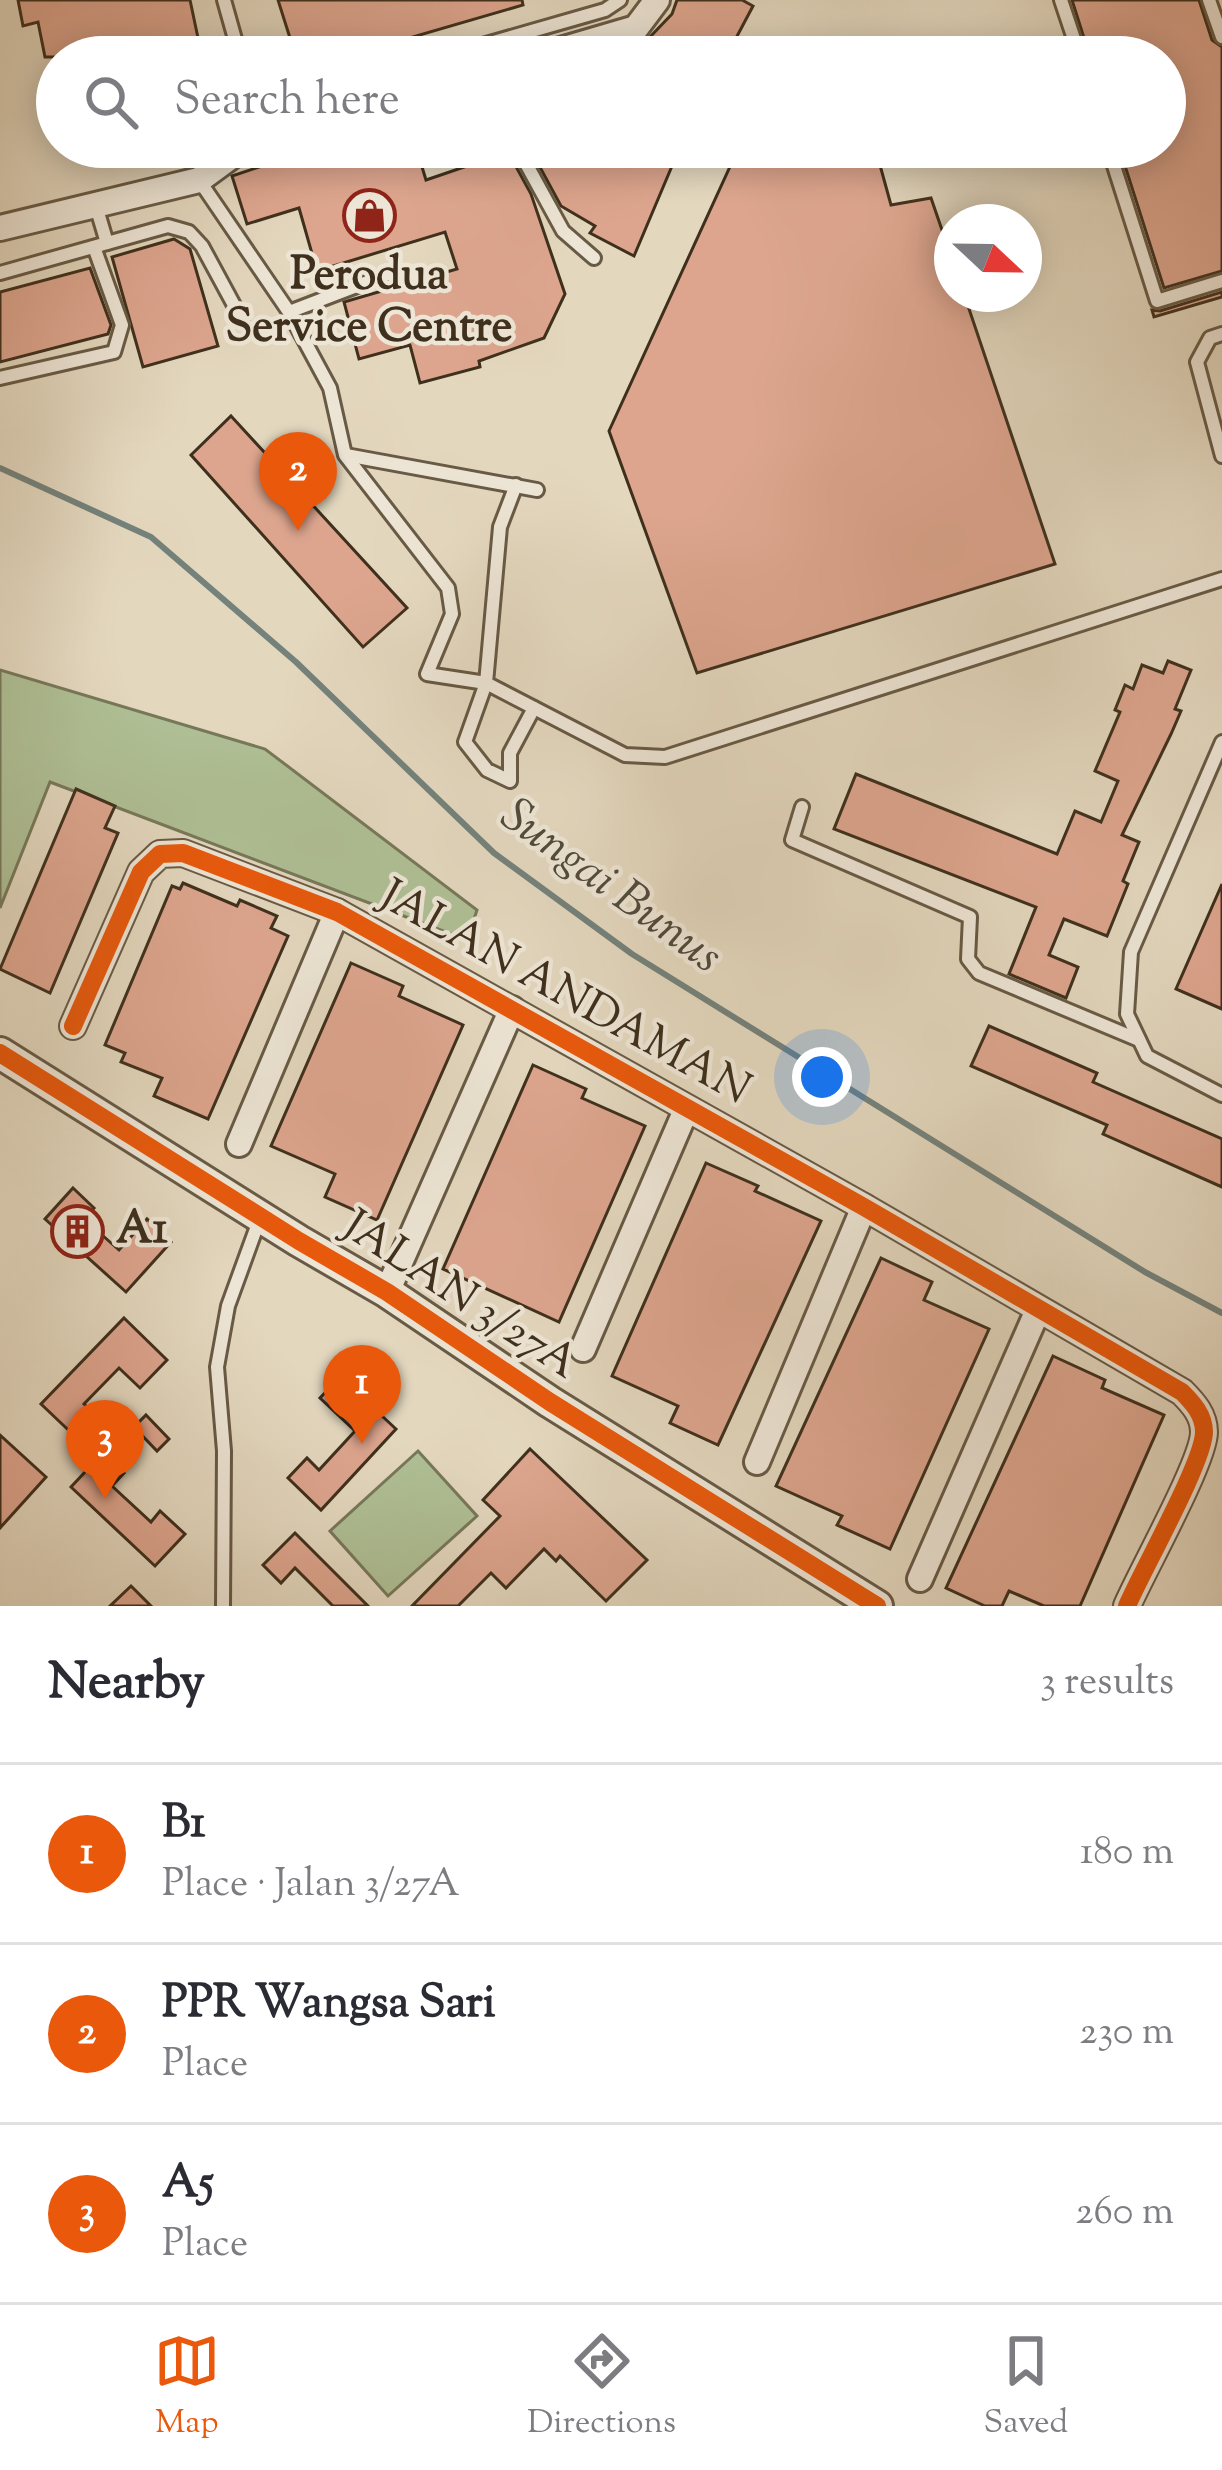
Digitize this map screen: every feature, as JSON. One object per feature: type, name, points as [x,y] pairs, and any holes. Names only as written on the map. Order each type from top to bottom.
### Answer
[{"type":"street","points":[[609,36],[636,28],[657,0]]},
{"type":"street","points":[[0,229],[199,180],[215,168]]},
{"type":"street","name":"JALAN ANDAMAN","points":[[73,1026],[141,872],[160,854],[183,853],[337,912],[865,1207],[1182,1392],[1198,1408],[1204,1433],[1196,1461],[1127,1606]]},
{"type":"street","points":[[239,1144],[337,912]]},
{"type":"street","points":[[387,1292],[512,1009]]},
{"type":"street","name":"JALAN 3/27A","points":[[0,1053],[387,1292],[841,1597],[877,1606]]},
{"type":"street","points":[[583,1349],[686,1110]]},
{"type":"street","points":[[757,1462],[865,1207]]},
{"type":"street","points":[[920,1580],[1038,1310]]},
{"type":"street","name":"JALAN ANDAMAN","points":[[1143,1569],[1145,1606]]},
{"type":"lane","points":[[224,0],[234,36]]},
{"type":"lane","points":[[514,36],[604,10],[620,0]]},
{"type":"lane","points":[[1061,0],[1072,36]]},
{"type":"lane","points":[[1209,0],[1222,37]]},
{"type":"lane","points":[[528,168],[563,231],[595,258]]},
{"type":"lane","points":[[1115,168],[1157,301],[1222,280]]},
{"type":"lane","points":[[199,180],[289,312],[330,388],[345,455],[448,588],[452,614],[427,674],[486,683],[625,755],[665,757],[1222,579]]},
{"type":"lane","points":[[0,378],[114,352],[122,325],[96,206]]},
{"type":"lane","points":[[0,273],[168,226],[190,232],[202,246],[242,320]]},
{"type":"lane","points":[[289,312],[396,271]]},
{"type":"lane","points":[[1222,334],[1210,338],[1197,362],[1222,456]]},
{"type":"lane","points":[[345,455],[537,490]]},
{"type":"lane","points":[[516,485],[500,527],[486,683],[465,742],[488,770],[510,782],[510,753],[534,708]]},
{"type":"lane","points":[[1222,742],[1131,952],[1127,1014],[1147,1056],[1222,1095]]},
{"type":"lane","points":[[802,807],[792,840],[970,917],[968,959],[979,974],[1139,1040]]},
{"type":"lane","points":[[223,1606],[224,1451],[217,1366],[228,1306],[261,1216]]},
{"type":"green space","points":[[0,670],[265,749],[477,910],[467,940],[50,782],[0,908]]},
{"type":"green space","points":[[418,1451],[477,1516],[388,1596],[330,1531]]},
{"type":"building","points":[[18,0],[190,0],[198,36],[41,36],[38,22],[23,26]]},
{"type":"building","points":[[278,0],[522,0],[523,5],[416,36],[289,36]]},
{"type":"building","points":[[677,0],[742,0],[753,6],[737,36],[651,36],[672,14]]},
{"type":"building","points":[[1072,0],[1199,0],[1212,40],[1222,47],[1222,271],[1164,288],[1126,168],[1186,168],[1186,36],[1083,36]]},
{"type":"building","points":[[256,168],[422,168],[426,180],[461,168],[517,168],[531,194],[565,294],[544,338],[479,361],[480,367],[420,383],[410,345],[359,359],[344,302],[457,269],[445,232],[317,271],[299,208],[247,224],[232,176]]},
{"type":"building","points":[[540,168],[671,168],[634,256],[590,233],[595,226],[561,206]]},
{"type":"building","points":[[729,168],[881,168],[891,205],[931,198],[934,312],[970,312],[1055,564],[697,673],[609,431]]},
{"type":"building","points":[[174,239],[190,249],[218,346],[143,367],[112,257]]},
{"type":"building","points":[[90,268],[111,325],[108,334],[0,362],[0,292]]},
{"type":"building","points":[[1222,292],[1222,297],[1154,317],[1152,310]]},
{"type":"building","points":[[231,416],[407,608],[363,647],[191,455]]},
{"type":"building","points":[[1168,661],[1191,670],[1175,709],[1181,711],[1122,835],[1139,842],[1107,936],[1064,919],[1049,955],[1078,967],[1066,998],[1009,974],[1036,907],[834,829],[856,774],[1057,854],[1075,811],[1101,822],[1118,781],[1095,771],[1120,712],[1115,710],[1125,685],[1133,689],[1142,665],[1163,673]]},
{"type":"building","points":[[76,789],[115,806],[105,828],[118,833],[50,993],[0,969]]},
{"type":"building","points":[[183,883],[237,906],[240,900],[277,916],[271,928],[288,936],[208,1119],[154,1096],[162,1078],[121,1062],[125,1053],[105,1045],[172,886],[180,889]]},
{"type":"building","points":[[1222,884],[1222,1009],[1176,989]]},
{"type":"building","points":[[351,963],[403,986],[399,996],[463,1025],[377,1220],[325,1197],[335,1174],[271,1146]]},
{"type":"building","points":[[989,1026],[1097,1073],[1093,1082],[1222,1139],[1222,1187],[1103,1134],[1107,1125],[971,1066]]},
{"type":"building","points":[[533,1065],[586,1089],[582,1098],[645,1126],[559,1322],[443,1269]]},
{"type":"building","points":[[706,1163],[821,1221],[718,1445],[670,1423],[678,1406],[612,1376]]},
{"type":"building","name":"A1","points":[[73,1188],[94,1208],[84,1219],[119,1250],[147,1219],[171,1242],[126,1292],[45,1219]]},
{"type":"building","points":[[881,1258],[932,1282],[924,1300],[989,1329],[890,1549],[837,1525],[842,1516],[776,1486]]},
{"type":"building","points":[[124,1318],[167,1360],[140,1388],[119,1368],[84,1404],[104,1422],[83,1444],[41,1404]]},
{"type":"building","points":[[1053,1356],[1105,1380],[1102,1388],[1164,1415],[1080,1606],[1044,1606],[1009,1591],[1002,1606],[985,1606],[946,1588]]},
{"type":"building","points":[[340,1377],[396,1429],[321,1510],[288,1478],[307,1458],[319,1470],[355,1431],[320,1398]]},
{"type":"building","points":[[146,1415],[169,1439],[157,1451],[134,1427]]},
{"type":"building","points":[[0,1435],[46,1477],[0,1528]]},
{"type":"building","points":[[530,1449],[647,1560],[606,1601],[560,1556],[556,1561],[544,1549],[506,1588],[491,1573],[458,1606],[412,1606],[500,1516],[483,1500]]},
{"type":"building","points":[[103,1453],[124,1473],[112,1486],[151,1522],[160,1511],[185,1534],[155,1566],[71,1487]]},
{"type":"building","points":[[295,1533],[368,1606],[333,1606],[295,1568],[281,1583],[263,1565]]},
{"type":"building","points":[[131,1586],[151,1606],[110,1606]]},
{"type":"waterway","name":"Sungai Bunus","points":[[0,468],[151,537],[296,662],[494,853],[632,954],[1145,1272],[1222,1313]]},
{"type":"cycle path","points":[[73,1026],[141,872],[160,854],[183,853],[337,912],[864,1207],[1182,1392],[1202,1420],[1201,1446],[1127,1606]]},
{"type":"cycle path","points":[[0,1053],[387,1292],[550,1402],[877,1606]]},
{"type":"place","name":"Perodua Service Centre","points":[[369,216]]},
{"type":"place","name":"PPR Wangsa Sari","points":[[298,531]]},
{"type":"place","name":"A1","points":[[77,1231]]},
{"type":"place","name":"B1","points":[[362,1444]]},
{"type":"place","name":"A5","points":[[105,1499]]}]
